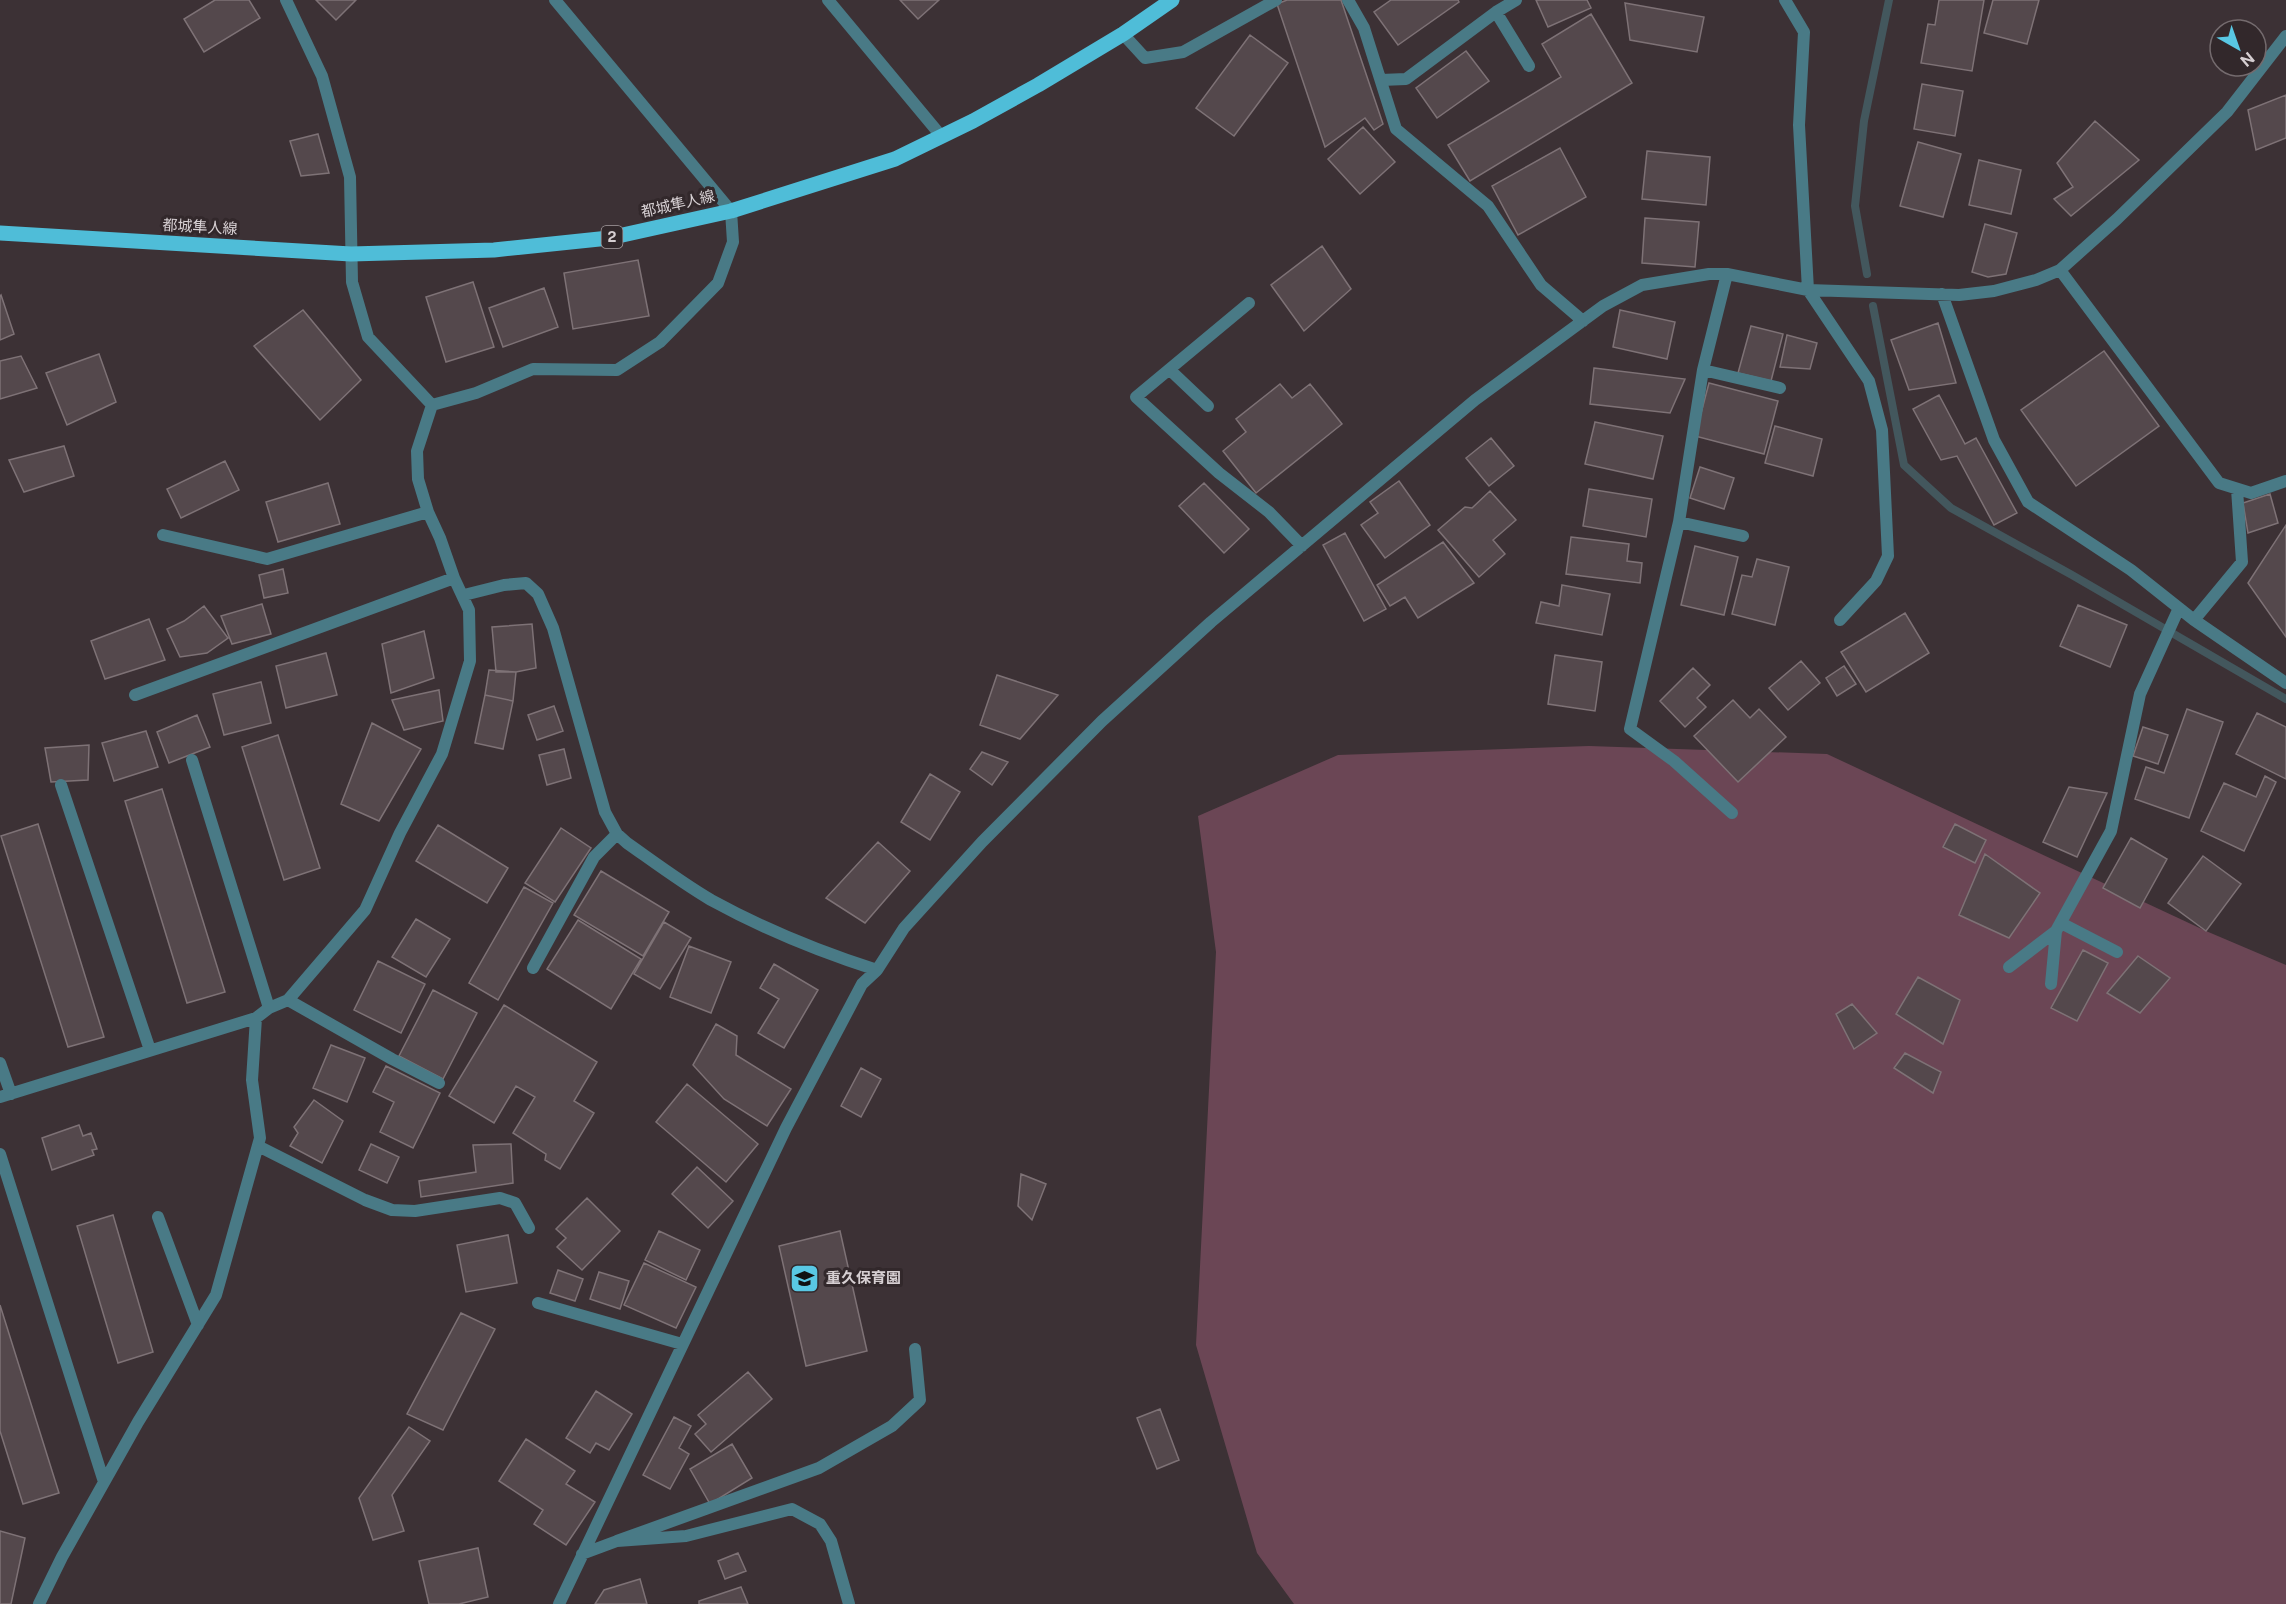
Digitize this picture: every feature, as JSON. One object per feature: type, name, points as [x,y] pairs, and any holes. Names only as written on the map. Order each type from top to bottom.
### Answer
[{"type":"main road","name":"都城隼人線","points":[[0,233],[351,254],[494,250],[609,238],[731,211],[895,159],[1038,86],[1123,34],[1172,0]]},
{"type":"street","points":[[286,0],[322,76],[350,177],[352,282],[368,338],[432,405]]},
{"type":"street","points":[[432,405],[476,393],[533,369],[617,370],[660,342],[718,283],[733,242],[731,211],[555,0]]},
{"type":"street","points":[[828,0],[942,137]]},
{"type":"street","points":[[1123,34],[1145,58],[1183,52],[1276,0]]},
{"type":"street","points":[[1348,0],[1364,28],[1396,129],[1488,206],[1541,285],[1583,321]]},
{"type":"street","points":[[1381,80],[1406,79],[1496,12],[1516,0]]},
{"type":"street","points":[[1785,0],[1804,32],[1799,125],[1809,290],[1869,381],[1882,430],[1888,556],[1876,581],[1840,620]]},
{"type":"street","points":[[1496,12],[1529,66]]},
{"type":"street","points":[[560,1604],[786,1128],[862,984],[877,970],[904,928],[982,842],[1086,737],[1211,622],[1475,400],[1603,306],[1642,285],[1709,274],[1727,274],[1809,290],[1959,295],[1994,291],[2036,280],[2060,270],[2117,219],[2227,112],[2286,36]]},
{"type":"street","points":[[2060,270],[2219,483],[2251,493],[2286,481]]},
{"type":"street","points":[[1727,274],[1703,370],[1679,522],[1630,729],[1674,761],[1732,813]]},
{"type":"street","points":[[1942,294],[1994,440],[2028,502],[2131,570],[2194,620],[2286,683]]},
{"type":"street","points":[[1249,303],[1136,397],[1219,473],[1269,512],[1302,546]]},
{"type":"street","points":[[1170,370],[1208,406]]},
{"type":"street","points":[[1703,370],[1780,388]]},
{"type":"street","points":[[0,1063],[5,1095],[256,1018],[269,1008],[288,1000],[365,910],[400,832],[442,754],[470,661],[469,610],[428,512],[418,479],[417,451],[432,405]]},
{"type":"street","points":[[2194,620],[2242,562],[2237,489]]},
{"type":"street","points":[[163,535],[267,559],[428,512]]},
{"type":"street","points":[[1679,522],[1743,536]]},
{"type":"street","points":[[135,695],[454,578]]},
{"type":"street","points":[[464,595],[504,585],[526,584],[538,594],[553,628],[605,812],[617,834],[710,899],[781,935],[835,957],[877,970]]},
{"type":"street","points":[[2051,984],[2059,927],[2111,831],[2140,694],[2179,608]]},
{"type":"street","points":[[192,760],[269,1008]]},
{"type":"street","points":[[61,785],[150,1050]]},
{"type":"street","points":[[533,968],[594,857],[617,834]]},
{"type":"street","points":[[2059,927],[2117,952]]},
{"type":"street","points":[[2009,967],[2059,927]]},
{"type":"street","points":[[288,1000],[439,1083]]},
{"type":"street","points":[[39,1604],[62,1557],[104,1482],[216,1295],[260,1138],[252,1080],[256,1018]]},
{"type":"street","points":[[258,1146],[365,1200],[392,1210],[415,1210],[500,1198],[515,1203],[529,1228]]},
{"type":"street","points":[[0,1154],[104,1482]]},
{"type":"street","points":[[158,1217],[198,1324]]},
{"type":"street","points":[[538,1302],[682,1344]]},
{"type":"street","points":[[582,1554],[819,1468],[892,1426],[920,1400],[915,1349]]},
{"type":"street","points":[[617,1541],[686,1536],[792,1509],[819,1524],[831,1541],[849,1604]]},
{"type":"shaded area","points":[[1589,746],[1827,754],[2206,931],[2286,965],[2286,1604],[1294,1604],[1257,1553],[1196,1345],[1216,952],[1198,816],[1338,755]]},
{"type":"building","points":[[215,0],[249,0],[260,18],[204,52],[184,19]]},
{"type":"building","points":[[316,0],[356,0],[336,20]]},
{"type":"building","points":[[900,0],[939,0],[918,19]]},
{"type":"building","points":[[1287,0],[1341,0],[1383,124],[1374,130],[1365,118],[1325,147],[1277,4]]},
{"type":"building","points":[[1391,0],[1458,0],[1459,2],[1398,45],[1374,12]]},
{"type":"building","points":[[1536,0],[1587,0],[1591,8],[1548,27]]},
{"type":"building","points":[[1939,0],[1984,0],[1972,71],[1921,63],[1928,24],[1935,25]]},
{"type":"building","points":[[1993,0],[2039,0],[2027,44],[1984,33]]},
{"type":"building","points":[[1625,3],[1704,17],[1697,52],[1630,40]]},
{"type":"building","points":[[1591,14],[1632,83],[1470,181],[1448,145],[1561,77],[1542,44]]},
{"type":"building","points":[[1250,35],[1288,63],[1234,136],[1196,108]]},
{"type":"building","points":[[1466,51],[1489,81],[1437,118],[1416,88]]},
{"type":"building","points":[[1922,84],[1963,91],[1955,136],[1914,129]]},
{"type":"building","points":[[2286,95],[2286,138],[2256,150],[2248,110]]},
{"type":"building","points":[[2095,121],[2139,160],[2071,216],[2054,199],[2073,187],[2057,163]]},
{"type":"building","points":[[1363,127],[1395,162],[1360,194],[1328,159]]},
{"type":"building","points":[[318,134],[329,173],[301,176],[290,141]]},
{"type":"building","points":[[1918,142],[1961,154],[1943,217],[1900,206]]},
{"type":"building","points":[[1560,148],[1586,197],[1518,235],[1492,186]]},
{"type":"building","points":[[1647,151],[1710,157],[1706,205],[1642,199]]},
{"type":"building","points":[[1979,160],[2021,170],[2011,214],[1969,205]]},
{"type":"building","points":[[1645,218],[1699,222],[1695,267],[1642,263]]},
{"type":"building","points":[[1985,224],[2017,233],[2006,274],[1988,277],[1972,272]]},
{"type":"building","points":[[1322,246],[1351,289],[1304,331],[1271,285]]},
{"type":"building","points":[[638,260],[649,316],[573,329],[564,273]]},
{"type":"building","points":[[473,282],[494,347],[446,362],[426,297]]},
{"type":"building","points":[[544,288],[558,327],[503,347],[489,308]]},
{"type":"building","points":[[0,296],[14,334],[0,340]]},
{"type":"building","points":[[303,310],[361,380],[320,420],[254,346]]},
{"type":"building","points":[[1620,310],[1675,322],[1667,359],[1613,347]]},
{"type":"building","points":[[1938,323],[1956,383],[1909,390],[1891,340]]},
{"type":"building","points":[[1751,326],[1783,334],[1771,381],[1738,373]]},
{"type":"building","points":[[1787,335],[1817,343],[1810,369],[1780,367]]},
{"type":"building","points":[[2104,351],[2159,426],[2076,486],[2021,410]]},
{"type":"building","points":[[99,354],[116,402],[67,425],[46,373]]},
{"type":"building","points":[[21,356],[37,388],[0,399],[0,361]]},
{"type":"building","points":[[1594,368],[1685,379],[1670,413],[1590,404]]},
{"type":"building","points":[[1709,383],[1778,401],[1764,454],[1695,436]]},
{"type":"building","points":[[1280,384],[1292,398],[1310,384],[1342,424],[1256,493],[1223,451],[1246,432],[1236,419]]},
{"type":"building","points":[[1939,395],[1965,444],[1976,438],[2017,513],[1994,525],[1957,456],[1941,460],[1913,409]]},
{"type":"building","points":[[1595,422],[1663,436],[1653,479],[1585,464]]},
{"type":"building","points":[[1775,426],[1822,439],[1813,476],[1765,463]]},
{"type":"building","points":[[1491,438],[1514,466],[1489,486],[1466,458]]},
{"type":"building","points":[[64,446],[74,476],[24,492],[9,460]]},
{"type":"building","points":[[225,461],[239,490],[181,518],[167,489]]},
{"type":"building","points":[[1700,467],[1734,478],[1724,509],[1690,498]]},
{"type":"building","points":[[1399,481],[1430,525],[1385,558],[1361,525],[1378,513],[1370,502]]},
{"type":"building","points":[[328,483],[340,524],[278,542],[266,502]]},
{"type":"building","points":[[1204,483],[1249,529],[1224,553],[1179,506]]},
{"type":"building","points":[[1589,489],[1652,499],[1646,537],[1583,526]]},
{"type":"building","points":[[1490,491],[1516,520],[1493,540],[1505,554],[1479,577],[1438,530],[1465,507],[1472,508]]},
{"type":"building","points":[[2270,494],[2278,523],[2248,533],[2243,503]]},
{"type":"building","points":[[2286,525],[2286,637],[2248,583]]},
{"type":"building","points":[[1345,533],[1386,609],[1364,621],[1323,545]]},
{"type":"building","points":[[1571,537],[1629,544],[1627,561],[1642,563],[1640,583],[1566,574]]},
{"type":"building","points":[[1443,542],[1474,583],[1418,618],[1405,597],[1390,606],[1377,585]]},
{"type":"building","points":[[1695,546],[1738,557],[1724,615],[1681,605]]},
{"type":"building","points":[[1757,559],[1789,567],[1775,625],[1732,614],[1742,575],[1752,577]]},
{"type":"building","points":[[283,569],[288,593],[264,598],[259,575]]},
{"type":"building","points":[[1562,585],[1610,594],[1602,635],[1536,623],[1541,602],[1559,606]]},
{"type":"building","points":[[262,604],[271,634],[232,644],[221,616]]},
{"type":"building","points":[[2078,605],[2127,625],[2110,667],[2060,646]]},
{"type":"building","points":[[204,606],[228,638],[207,653],[180,657],[167,629],[184,621]]},
{"type":"building","points":[[1905,613],[1929,653],[1866,692],[1841,652]]},
{"type":"building","points":[[149,619],[165,660],[105,679],[91,641]]},
{"type":"building","points":[[532,624],[536,668],[516,672],[496,672],[492,627]]},
{"type":"building","points":[[424,631],[434,678],[391,693],[382,644]]},
{"type":"building","points":[[326,653],[337,695],[286,708],[276,666]]},
{"type":"building","points":[[1555,655],[1602,662],[1595,711],[1548,704]]},
{"type":"building","points":[[1801,661],[1820,683],[1788,710],[1769,688]]},
{"type":"building","points":[[1844,666],[1856,684],[1837,696],[1826,678]]},
{"type":"building","points":[[1693,668],[1710,685],[1697,698],[1706,707],[1685,727],[1660,701]]},
{"type":"building","points":[[489,670],[516,672],[513,701],[485,695]]},
{"type":"building","points":[[997,675],[1058,695],[1020,739],[980,725]]},
{"type":"building","points":[[261,682],[271,723],[224,735],[213,694]]},
{"type":"building","points":[[439,690],[443,721],[404,730],[392,700]]},
{"type":"building","points":[[485,695],[513,701],[503,749],[475,743]]},
{"type":"building","points":[[1733,700],[1750,718],[1759,709],[1786,737],[1738,782],[1694,736]]},
{"type":"building","points":[[554,706],[563,731],[537,740],[528,715]]},
{"type":"building","points":[[2187,709],[2223,722],[2189,818],[2135,799],[2146,767],[2164,773]]},
{"type":"building","points":[[2257,713],[2286,727],[2286,779],[2236,754]]},
{"type":"building","points":[[197,715],[210,747],[169,763],[157,732]]},
{"type":"building","points":[[372,723],[421,749],[379,821],[341,804]]},
{"type":"building","points":[[2143,727],[2168,735],[2158,764],[2133,756]]},
{"type":"building","points":[[146,731],[158,767],[114,781],[102,743]]},
{"type":"building","points":[[278,735],[320,868],[284,880],[242,747]]},
{"type":"building","points":[[89,745],[88,780],[51,782],[45,748]]},
{"type":"building","points":[[564,749],[571,778],[547,785],[539,755]]},
{"type":"building","points":[[982,752],[1008,762],[992,785],[970,769]]},
{"type":"building","points":[[930,774],[960,792],[930,840],[901,822]]},
{"type":"building","points":[[2265,776],[2276,782],[2244,851],[2201,831],[2224,783],[2256,797]]},
{"type":"building","points":[[2069,787],[2107,793],[2077,857],[2043,842]]},
{"type":"building","points":[[162,789],[225,992],[187,1003],[125,801]]},
{"type":"building","points":[[38,824],[104,1037],[68,1047],[1,836]]},
{"type":"building","points":[[1955,824],[1986,840],[1975,863],[1943,847]]},
{"type":"building","points":[[438,825],[508,868],[487,903],[416,861]]},
{"type":"building","points":[[561,828],[591,848],[555,902],[525,883]]},
{"type":"building","points":[[2131,838],[2167,859],[2140,908],[2103,888]]},
{"type":"building","points":[[878,842],[910,871],[865,923],[826,898]]},
{"type":"building","points":[[1985,854],[2040,893],[2009,938],[1959,915]]},
{"type":"building","points":[[2203,856],[2241,884],[2206,931],[2168,903]]},
{"type":"building","points":[[601,871],[669,912],[643,956],[574,915]]},
{"type":"building","points":[[524,887],[553,903],[498,1000],[469,983]]},
{"type":"building","points":[[416,919],[450,939],[426,977],[392,957]]},
{"type":"building","points":[[578,920],[641,959],[611,1009],[547,969]]},
{"type":"building","points":[[664,922],[691,938],[660,989],[634,974]]},
{"type":"building","points":[[689,946],[731,962],[711,1013],[670,997]]},
{"type":"building","points":[[2083,950],[2108,963],[2077,1021],[2051,1008]]},
{"type":"building","points":[[2138,956],[2170,978],[2140,1013],[2107,993]]},
{"type":"building","points":[[378,961],[425,984],[401,1033],[354,1010]]},
{"type":"building","points":[[774,964],[818,990],[784,1048],[758,1033],[779,999],[760,988]]},
{"type":"building","points":[[1918,977],[1960,1000],[1943,1044],[1896,1014]]},
{"type":"building","points":[[433,990],[477,1013],[443,1079],[399,1056]]},
{"type":"building","points":[[1852,1004],[1877,1033],[1854,1049],[1836,1014]]},
{"type":"building","points":[[504,1005],[597,1062],[574,1101],[594,1113],[560,1169],[545,1160],[546,1154],[513,1133],[535,1097],[516,1086],[494,1123],[449,1096]]},
{"type":"building","points":[[716,1024],[737,1036],[736,1055],[791,1089],[767,1126],[724,1099],[693,1065]]},
{"type":"building","points":[[331,1045],[365,1058],[347,1102],[313,1088]]},
{"type":"building","points":[[1905,1053],[1941,1072],[1933,1093],[1894,1068]]},
{"type":"building","points":[[386,1066],[440,1093],[413,1148],[380,1132],[394,1102],[373,1092]]},
{"type":"building","points":[[861,1068],[881,1079],[861,1117],[841,1106]]},
{"type":"building","points":[[687,1084],[758,1144],[726,1182],[656,1122]]},
{"type":"building","points":[[314,1100],[343,1121],[322,1163],[290,1146],[298,1133],[294,1127]]},
{"type":"building","points":[[79,1125],[83,1136],[91,1133],[97,1149],[92,1150],[94,1155],[52,1170],[42,1138]]},
{"type":"building","points":[[371,1144],[399,1157],[387,1183],[359,1170]]},
{"type":"building","points":[[511,1144],[513,1183],[421,1197],[419,1181],[476,1172],[473,1145]]},
{"type":"building","points":[[697,1167],[733,1201],[708,1228],[672,1194]]},
{"type":"building","points":[[1021,1174],[1046,1184],[1032,1220],[1018,1206]]},
{"type":"building","points":[[587,1198],[620,1231],[582,1270],[557,1247],[566,1238],[556,1229]]},
{"type":"building","points":[[113,1215],[153,1352],[118,1363],[77,1226]]},
{"type":"building","points":[[659,1231],[700,1250],[686,1280],[645,1260]]},
{"type":"building","points":[[840,1231],[867,1351],[806,1366],[779,1246]]},
{"type":"building","points":[[508,1235],[517,1283],[466,1292],[457,1245]]},
{"type":"building","points":[[644,1263],[696,1287],[676,1328],[624,1305]]},
{"type":"building","points":[[558,1270],[583,1279],[575,1301],[550,1293]]},
{"type":"building","points":[[599,1272],[629,1281],[620,1309],[590,1299]]},
{"type":"building","points":[[0,1305],[59,1493],[23,1504],[0,1431]]},
{"type":"building","points":[[461,1313],[495,1329],[443,1430],[407,1414]]},
{"type":"building","points":[[748,1372],[772,1399],[711,1452],[695,1434],[706,1424],[698,1415]]},
{"type":"building","points":[[596,1391],[632,1414],[609,1450],[596,1443],[590,1453],[566,1438]]},
{"type":"building","points":[[1160,1409],[1179,1460],[1157,1469],[1137,1418]]},
{"type":"building","points":[[674,1417],[691,1426],[679,1448],[689,1454],[670,1489],[643,1475]]},
{"type":"building","points":[[409,1427],[430,1441],[392,1495],[404,1531],[373,1540],[359,1498]]},
{"type":"building","points":[[526,1439],[575,1471],[566,1484],[595,1502],[566,1545],[534,1524],[543,1510],[499,1481]]},
{"type":"building","points":[[732,1444],[752,1478],[710,1504],[690,1469]]},
{"type":"building","points":[[0,1531],[25,1538],[11,1604],[0,1604]]},
{"type":"building","points":[[478,1548],[488,1597],[459,1604],[429,1604],[419,1561]]},
{"type":"building","points":[[738,1553],[746,1571],[725,1579],[718,1561]]},
{"type":"building","points":[[640,1579],[647,1604],[595,1604],[604,1590]]},
{"type":"building","points":[[741,1587],[748,1604],[699,1604],[699,1601]]},
{"type":"waterway","points":[[1867,274],[1855,206],[1864,121],[1889,0]]},
{"type":"waterway","points":[[1873,306],[1904,465],[1951,508],[2286,699]]},
{"type":"place","name":"重久保育園","points":[[805,1278]]}]
